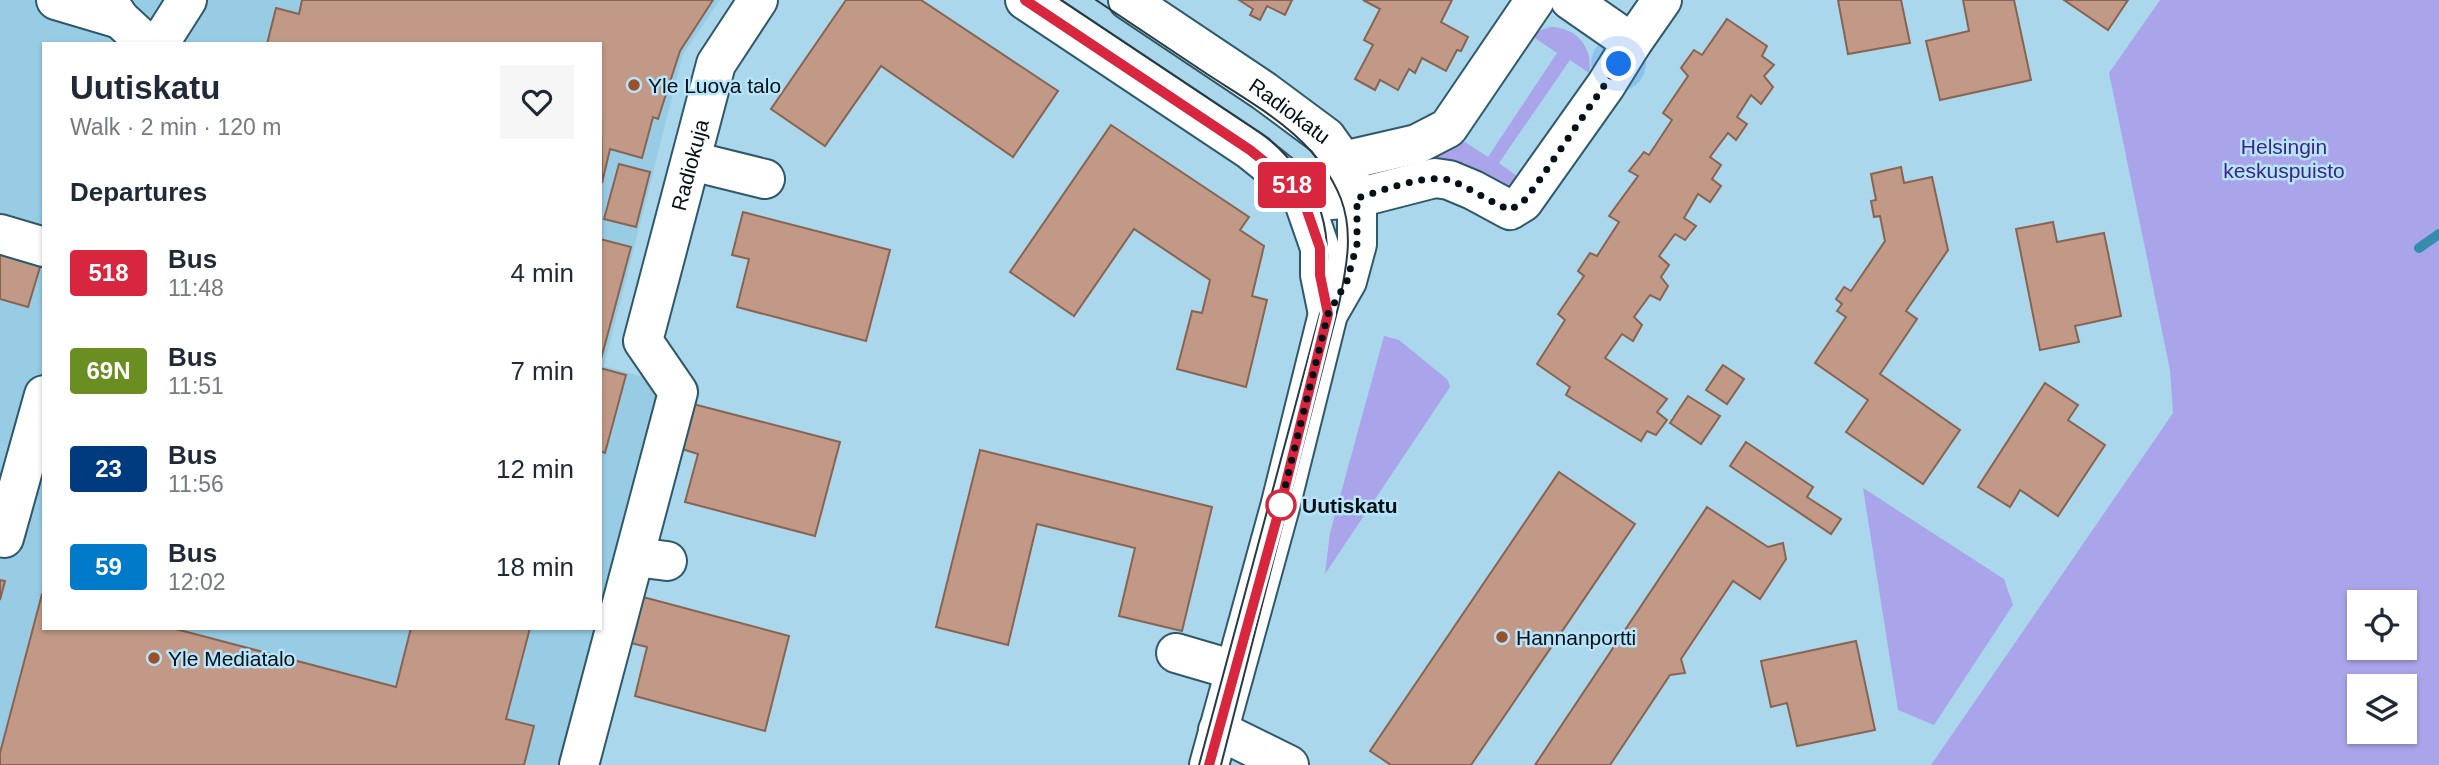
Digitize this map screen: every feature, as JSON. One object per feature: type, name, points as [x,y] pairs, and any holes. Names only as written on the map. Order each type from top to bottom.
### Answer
[{"type":"street","points":[[56,0],[124,21]]},
{"type":"street","points":[[160,42],[187,0]]},
{"type":"street","name":"Radiokuja","points":[[579,765],[651,559],[678,392],[643,341],[716,64],[758,0]]},
{"type":"street","name":"Radiokatu","points":[[1025,0],[1250,150],[1290,182],[1304,202],[1320,248],[1320,275],[1328,314]]},
{"type":"street","name":"Radiokatu","points":[[1128,0],[1303,118],[1326,137],[1343,161],[1357,198],[1357,244],[1347,281],[1328,314],[1280,507],[1213,748]]},
{"type":"street","points":[[1304,202],[1343,161],[1417,144],[1448,128],[1535,0]]},
{"type":"street","points":[[1570,0],[1632,43]]},
{"type":"street","points":[[1304,202],[1357,198],[1436,178],[1449,180],[1473,190],[1510,210],[1523,202],[1534,188],[1662,0]]},
{"type":"street","points":[[692,161],[765,179]]},
{"type":"street","points":[[0,234],[42,246]]},
{"type":"street","points":[[0,537],[4,538],[42,402]]},
{"type":"street","points":[[1176,653],[1234,670]]},
{"type":"street","points":[[1213,748],[1289,765]]},
{"type":"shaded area","points":[[0,0],[720,0],[683,54],[604,366],[696,392],[598,765],[0,765]]},
{"type":"green space","name":"Helsingin keskuspuisto","points":[[2160,0],[2439,0],[2439,765],[1931,765],[2173,413],[2170,370],[2109,73]]},
{"type":"green space","points":[[1551,27],[1575,35],[1586,47],[1589,73],[1570,60],[1499,163],[1517,176],[1512,185],[1505,188],[1428,165],[1425,153],[1465,142],[1488,157],[1557,53],[1535,38],[1543,29]]},
{"type":"green space","points":[[1384,336],[1399,340],[1448,380],[1450,387],[1325,574],[1330,533]]},
{"type":"green space","points":[[1863,488],[2004,579],[2013,605],[1934,725],[1898,710]]},
{"type":"building","name":"Yle Luova talo","points":[[302,0],[713,0],[680,51],[658,119],[653,117],[642,158],[610,149],[602,183],[602,42],[268,42],[276,8],[299,14]]},
{"type":"building","points":[[846,0],[921,0],[1058,91],[1013,157],[881,66],[825,146],[771,109]]},
{"type":"building","points":[[1239,0],[1292,0],[1285,15],[1267,6],[1260,20],[1250,15],[1253,9]]},
{"type":"building","points":[[1363,0],[1452,0],[1441,22],[1468,37],[1461,51],[1457,50],[1446,71],[1422,58],[1415,73],[1409,69],[1398,90],[1380,80],[1375,90],[1355,79],[1373,45],[1364,40],[1380,9]]},
{"type":"building","points":[[1838,0],[1901,0],[1910,43],[1848,54]]},
{"type":"building","points":[[1963,0],[2014,0],[2031,80],[1940,100],[1926,41],[1969,31]]},
{"type":"building","points":[[2064,0],[2128,0],[2108,30]]},
{"type":"building","points":[[1727,19],[1767,46],[1762,56],[1774,65],[1764,76],[1773,87],[1761,104],[1751,95],[1737,117],[1747,124],[1736,140],[1728,133],[1710,157],[1721,165],[1712,179],[1721,186],[1710,202],[1698,194],[1684,218],[1696,226],[1685,240],[1675,234],[1659,256],[1669,265],[1661,277],[1668,286],[1660,300],[1650,295],[1634,317],[1642,325],[1633,341],[1622,334],[1605,358],[1667,399],[1657,412],[1667,420],[1656,435],[1647,431],[1641,441],[1566,395],[1570,387],[1537,364],[1565,320],[1558,314],[1584,276],[1578,271],[1590,253],[1597,256],[1619,222],[1609,216],[1638,176],[1629,171],[1644,152],[1649,155],[1672,120],[1663,113],[1688,76],[1681,68],[1694,50],[1702,55]]},
{"type":"building","points":[[1111,125],[1249,217],[1240,230],[1264,246],[1252,296],[1267,300],[1246,387],[1177,369],[1192,311],[1202,313],[1210,280],[1134,229],[1074,316],[1010,272]]},
{"type":"building","points":[[619,164],[650,172],[636,227],[604,219]]},
{"type":"building","points":[[1901,167],[1904,183],[1932,177],[1948,250],[1906,311],[1917,319],[1880,374],[1960,430],[1923,484],[1846,432],[1868,400],[1815,363],[1846,317],[1837,311],[1842,304],[1836,299],[1844,287],[1851,291],[1885,241],[1880,216],[1874,217],[1871,201],[1876,200],[1871,174]]},
{"type":"building","points":[[743,212],[890,250],[866,341],[737,307],[749,259],[732,255]]},
{"type":"building","points":[[2053,222],[2057,242],[2104,233],[2121,316],[2075,326],[2079,342],[2040,350],[2016,229]]},
{"type":"building","points":[[602,240],[631,247],[602,356]]},
{"type":"building","points":[[0,244],[42,257],[28,307],[0,299]]},
{"type":"building","points":[[1723,365],[1744,379],[1727,404],[1706,390]]},
{"type":"building","points":[[602,369],[626,375],[605,453],[602,452]]},
{"type":"building","points":[[2045,383],[2078,405],[2068,420],[2105,445],[2058,516],[2020,490],[2010,507],[1978,487]]},
{"type":"building","points":[[1688,396],[1720,416],[1701,444],[1670,423]]},
{"type":"building","points":[[693,404],[840,442],[815,536],[685,502],[698,454],[682,449]]},
{"type":"building","points":[[1746,442],[1813,487],[1807,497],[1841,519],[1831,534],[1730,466]]},
{"type":"building","points":[[980,450],[1212,507],[1182,631],[1119,616],[1135,548],[1037,524],[1008,645],[936,627]]},
{"type":"building","name":"Hannanportti","points":[[1559,472],[1635,524],[1471,765],[1391,765],[1370,751]]},
{"type":"building","points":[[1707,507],[1768,547],[1783,543],[1786,559],[1760,599],[1733,581],[1681,659],[1685,673],[1670,675],[1610,765],[1535,765]]},
{"type":"building","points":[[0,580],[5,581],[0,600]]},
{"type":"building","name":"Yle Mediatalo","points":[[42,594],[42,630],[180,630],[396,687],[410,630],[529,630],[506,719],[534,726],[524,765],[0,765],[0,753]]},
{"type":"building","points":[[643,597],[789,636],[765,731],[635,696],[647,647],[631,643]]},
{"type":"building","points":[[1856,641],[1875,730],[1797,746],[1787,703],[1771,707],[1761,661]]},
{"type":"waterway","points":[[2419,248],[2439,234]]},
{"type":"tram line","points":[[1061,0],[1268,138],[1302,175],[1321,213],[1326,234],[1326,280],[1322,306],[1199,765]]},
{"type":"tram line","points":[[1096,0],[1285,126],[1317,159],[1330,178],[1345,212],[1348,252],[1339,304],[1221,765]]},
{"type":"bus line","name":"518","points":[[1025,0],[1250,150],[1290,182],[1304,202],[1320,248],[1320,275],[1328,314],[1280,507],[1209,765]]},
{"type":"place","name":"Yle Luova talo","points":[[634,85]]},
{"type":"place","name":"Uutiskatu","points":[[1281,505]]},
{"type":"place","name":"Hannanportti","points":[[1502,637]]},
{"type":"place","name":"Yle Mediatalo","points":[[154,658]]},
{"type":"route","points":[[1281,505],[1280,507],[1328,314],[1347,281],[1357,244],[1357,198],[1436,178],[1449,180],[1473,190],[1510,210],[1523,202],[1534,188],[1619,64]]}]
